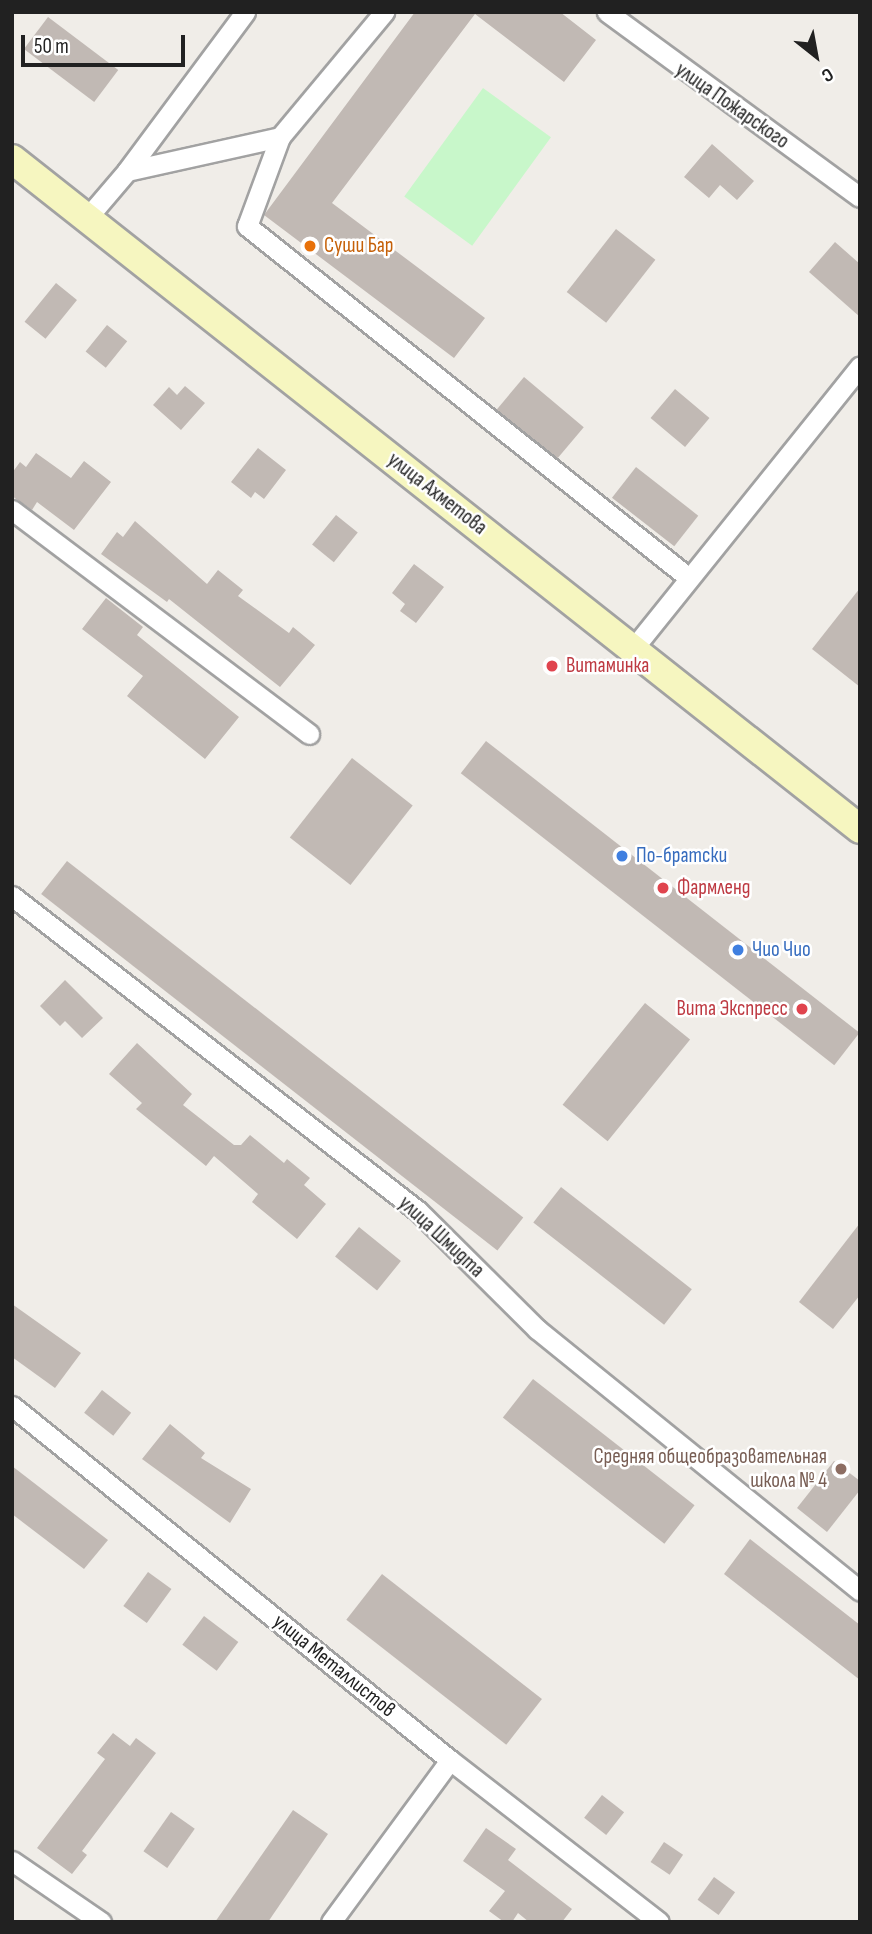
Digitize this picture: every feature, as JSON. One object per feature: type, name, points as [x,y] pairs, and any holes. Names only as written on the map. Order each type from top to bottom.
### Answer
[{"type":"main road","name":"улица Ахметова","points":[[12,159],[860,830]]},
{"type":"street","points":[[87,218],[127,170],[245,12]]},
{"type":"street","points":[[384,12],[280,137],[247,226],[689,578]]},
{"type":"street","name":"улица Пожарского","points":[[607,12],[860,197]]},
{"type":"street","points":[[127,170],[280,137]]},
{"type":"street","points":[[632,650],[860,366]]},
{"type":"street","points":[[12,510],[309,734]]},
{"type":"street","name":"улица Шмидта","points":[[12,896],[418,1212],[537,1329],[860,1591]]},
{"type":"street","name":"улица Металлистов","points":[[12,1406],[450,1760],[659,1922]]},
{"type":"street","points":[[331,1922],[450,1760]]},
{"type":"street","points":[[12,1861],[101,1922]]},
{"type":"green space","points":[[483,88],[551,137],[472,246],[404,196]]},
{"type":"building","points":[[415,12],[560,12],[596,40],[564,82],[475,14],[332,203],[485,318],[454,358],[264,215]]},
{"type":"building","points":[[48,17],[118,70],[94,102],[24,49]]},
{"type":"building","points":[[712,144],[754,181],[737,200],[720,185],[709,198],[684,177]]},
{"type":"building","points":[[616,229],[655,260],[606,323],[567,292]]},
{"type":"building","points":[[835,242],[860,264],[860,317],[809,272]]},
{"type":"building","points":[[56,283],[77,300],[46,339],[25,322]]},
{"type":"building","points":[[107,325],[127,341],[106,368],[86,351]]},
{"type":"building","points":[[524,377],[584,427],[556,460],[496,410]]},
{"type":"building","points":[[185,386],[205,403],[181,430],[153,405],[169,387],[177,395]]},
{"type":"building","points":[[675,389],[709,418],[685,447],[651,418]]},
{"type":"building","points":[[258,448],[286,470],[264,499],[255,492],[251,498],[231,482]]},
{"type":"building","points":[[36,453],[71,478],[84,461],[111,482],[74,530],[37,502],[32,510],[12,496],[12,473],[20,462],[26,467]]},
{"type":"building","points":[[636,467],[698,516],[674,546],[612,498]]},
{"type":"building","points":[[336,515],[358,533],[334,562],[312,545]]},
{"type":"building","points":[[135,521],[207,584],[218,570],[243,590],[238,596],[289,633],[293,627],[315,645],[280,687],[169,599],[167,602],[101,554],[117,532],[123,537]]},
{"type":"building","points":[[414,564],[444,587],[416,623],[400,611],[405,604],[392,593]]},
{"type":"building","points":[[860,588],[860,687],[812,649]]},
{"type":"building","points":[[106,598],[143,627],[137,635],[239,717],[205,759],[127,696],[143,676],[82,629]]},
{"type":"building","points":[[486,741],[860,1033],[834,1065],[461,773]]},
{"type":"building","points":[[352,758],[413,805],[350,885],[290,838]]},
{"type":"building","points":[[67,861],[523,1217],[497,1251],[41,894]]},
{"type":"building","points":[[65,980],[103,1018],[82,1038],[65,1021],[60,1026],[40,1006]]},
{"type":"building","points":[[645,1003],[690,1040],[608,1141],[563,1105]]},
{"type":"building","points":[[137,1043],[192,1094],[183,1105],[234,1145],[241,1145],[250,1135],[284,1163],[287,1159],[310,1178],[304,1185],[326,1204],[297,1239],[252,1202],[258,1194],[214,1156],[206,1166],[136,1109],[142,1103],[109,1074]]},
{"type":"building","points":[[561,1187],[692,1289],[664,1325],[533,1222]]},
{"type":"building","points":[[860,1223],[860,1295],[833,1329],[799,1302]]},
{"type":"building","points":[[359,1227],[401,1261],[377,1291],[335,1257]]},
{"type":"building","points":[[12,1304],[81,1353],[55,1388],[12,1357]]},
{"type":"building","points":[[533,1379],[695,1505],[664,1544],[503,1418]]},
{"type":"building","points":[[102,1390],[131,1413],[113,1436],[84,1413]]},
{"type":"building","points":[[170,1424],[205,1453],[201,1458],[251,1489],[230,1523],[142,1459]]},
{"type":"building","points":[[834,1461],[860,1481],[860,1490],[827,1532],[797,1508]]},
{"type":"building","points":[[12,1466],[108,1540],[84,1569],[12,1514]]},
{"type":"building","points":[[750,1539],[860,1625],[860,1680],[724,1574]]},
{"type":"building","points":[[148,1572],[171,1589],[147,1623],[123,1606]]},
{"type":"building","points":[[382,1574],[542,1699],[506,1745],[346,1620]]},
{"type":"building","points":[[204,1616],[238,1642],[217,1671],[182,1645]]},
{"type":"building","points":[[113,1733],[130,1746],[136,1738],[156,1753],[82,1851],[87,1855],[72,1874],[37,1848],[105,1759],[97,1753]]},
{"type":"building","points":[[602,1795],[624,1812],[606,1835],[584,1818]]},
{"type":"building","points":[[293,1810],[328,1834],[268,1922],[215,1922]]},
{"type":"building","points":[[171,1812],[195,1829],[167,1868],[143,1851]]},
{"type":"building","points":[[486,1828],[516,1849],[508,1860],[572,1909],[562,1922],[529,1922],[518,1913],[512,1922],[504,1922],[489,1911],[505,1891],[463,1861]]},
{"type":"building","points":[[664,1842],[683,1855],[670,1875],[651,1862]]},
{"type":"building","points":[[714,1877],[735,1892],[719,1915],[698,1900]]},
{"type":"place","name":"Суши Бар","points":[[310,246]]},
{"type":"place","name":"Витаминка","points":[[552,666]]},
{"type":"place","name":"По-братски","points":[[622,856]]},
{"type":"place","name":"Фармленд","points":[[663,888]]},
{"type":"place","name":"Чио Чио","points":[[738,950]]},
{"type":"place","name":"Вита Экспресс","points":[[802,1009]]},
{"type":"place","name":"Средняя общеобразовательная школа № 4","points":[[841,1469]]}]
